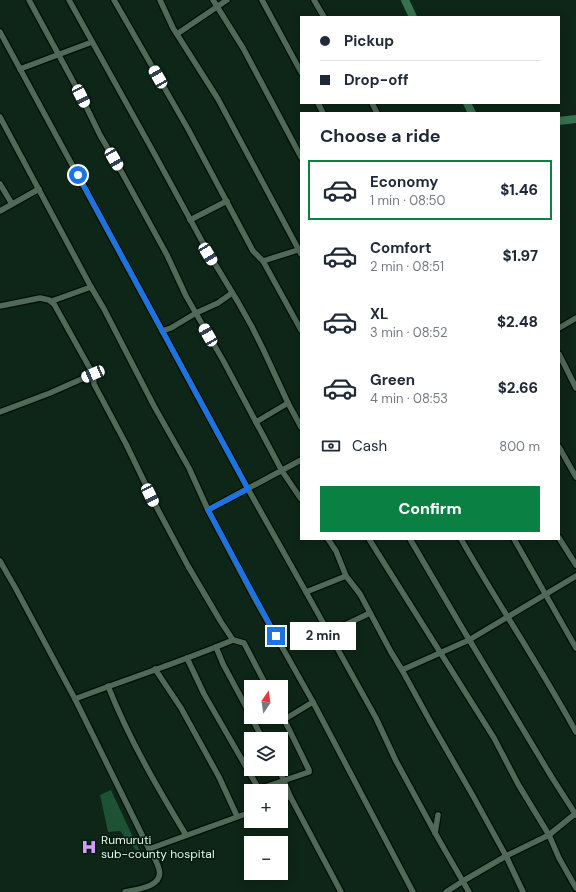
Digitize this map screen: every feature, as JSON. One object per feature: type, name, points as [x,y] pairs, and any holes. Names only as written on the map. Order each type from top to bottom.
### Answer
[{"type":"street","points":[[29,0],[100,135],[122,171],[186,296],[224,362],[282,470],[300,497]]},
{"type":"street","points":[[69,0],[208,254],[232,293],[263,349],[300,425]]},
{"type":"street","points":[[114,0],[188,129],[253,252],[263,261],[300,328]]},
{"type":"street","points":[[160,0],[177,34],[218,99],[300,251],[263,261]]},
{"type":"street","points":[[213,0],[243,48],[300,155]]},
{"type":"street","points":[[177,34],[226,0]]},
{"type":"street","points":[[262,0],[300,70]]},
{"type":"street","points":[[314,0],[323,16]]},
{"type":"street","points":[[0,32],[248,489],[376,718],[396,761],[469,892]]},
{"type":"street","points":[[20,69],[92,42]]},
{"type":"street","points":[[132,113],[139,113]]},
{"type":"street","points":[[0,117],[90,287],[104,309],[154,406],[189,468],[208,510],[255,599],[314,702],[413,892]]},
{"type":"street","points":[[0,184],[12,204]]},
{"type":"street","points":[[0,211],[39,189]]},
{"type":"street","points":[[190,220],[227,201]]},
{"type":"street","points":[[0,306],[40,298],[52,301],[90,287]]},
{"type":"street","points":[[162,331],[171,328],[196,313],[218,303],[232,293]]},
{"type":"street","points":[[52,301],[93,374],[94,384],[126,444],[157,508],[188,566],[223,626],[233,640]]},
{"type":"street","points":[[560,327],[576,318]]},
{"type":"street","points":[[560,356],[576,388]]},
{"type":"street","points":[[0,412],[50,394],[93,374]]},
{"type":"street","points":[[256,422],[288,403]]},
{"type":"street","points":[[560,449],[576,477]]},
{"type":"street","points":[[208,510],[300,461]]},
{"type":"street","points":[[329,540],[336,551],[346,576],[360,594],[391,652],[473,796],[506,856],[523,892]]},
{"type":"street","points":[[370,540],[494,738],[518,784],[549,835],[576,888]]},
{"type":"street","points":[[411,540],[547,770],[576,814],[549,835],[506,856],[446,892]]},
{"type":"street","points":[[462,540],[480,573],[551,687],[576,732]]},
{"type":"street","points":[[515,540],[576,648]]},
{"type":"street","points":[[560,540],[576,565]]},
{"type":"street","points":[[0,561],[75,699],[159,867],[159,878],[156,882],[148,887],[125,892]]},
{"type":"street","points":[[306,592],[346,576]]},
{"type":"street","points":[[402,670],[469,640],[576,576]]},
{"type":"street","points":[[328,633],[370,613]]},
{"type":"street","points":[[75,699],[233,640],[244,643],[263,680]]},
{"type":"street","points":[[216,647],[223,664],[244,704]]},
{"type":"street","points":[[187,658],[204,694],[255,784]]},
{"type":"street","points":[[155,669],[181,708],[219,777],[237,816]]},
{"type":"street","points":[[108,686],[118,712],[132,740],[186,836]]},
{"type":"street","points":[[288,717],[314,702]]},
{"type":"street","points":[[275,784],[309,771],[287,724]]},
{"type":"street","points":[[281,776],[341,892]]},
{"type":"street","points":[[149,849],[244,814]]},
{"type":"street","points":[[435,833],[438,815]]},
{"type":"green space","points":[[111,790],[139,850],[136,850],[120,831],[108,832],[100,795]]},
{"type":"waterway","points":[[405,0],[413,16]]},
{"type":"waterway","points":[[468,104],[472,112]]},
{"type":"waterway","points":[[560,121],[576,119]]},
{"type":"place","name":"Rumuruti sub-county hospital","points":[[89,847]]},
{"type":"route","points":[[78,175],[248,489],[208,510],[276,636]]}]
